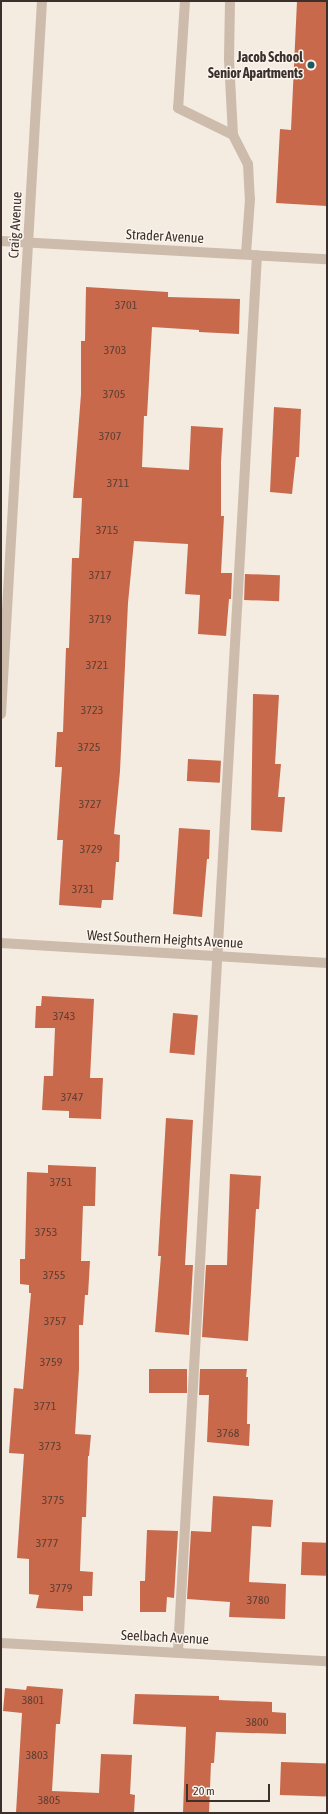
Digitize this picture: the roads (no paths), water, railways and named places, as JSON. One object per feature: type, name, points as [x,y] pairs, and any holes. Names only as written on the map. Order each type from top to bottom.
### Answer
[{"type":"street","name":"Craig Avenue","points":[[1,714],[42,1]]},
{"type":"street","points":[[185,1],[178,108],[233,135]]},
{"type":"street","points":[[230,1],[229,59],[233,135],[248,164],[250,199],[246,254]]},
{"type":"street","name":"Strader Avenue","points":[[1,241],[327,259]]},
{"type":"street","points":[[178,1651],[257,255]]},
{"type":"street","name":"West Southern Heights Avenue","points":[[1,943],[327,963]]},
{"type":"street","name":"Seelbach Avenue","points":[[1,1643],[178,1651],[327,1661]]},
{"type":"place","name":"Jacob School Senior Apartments","points":[[311,65]]}]
